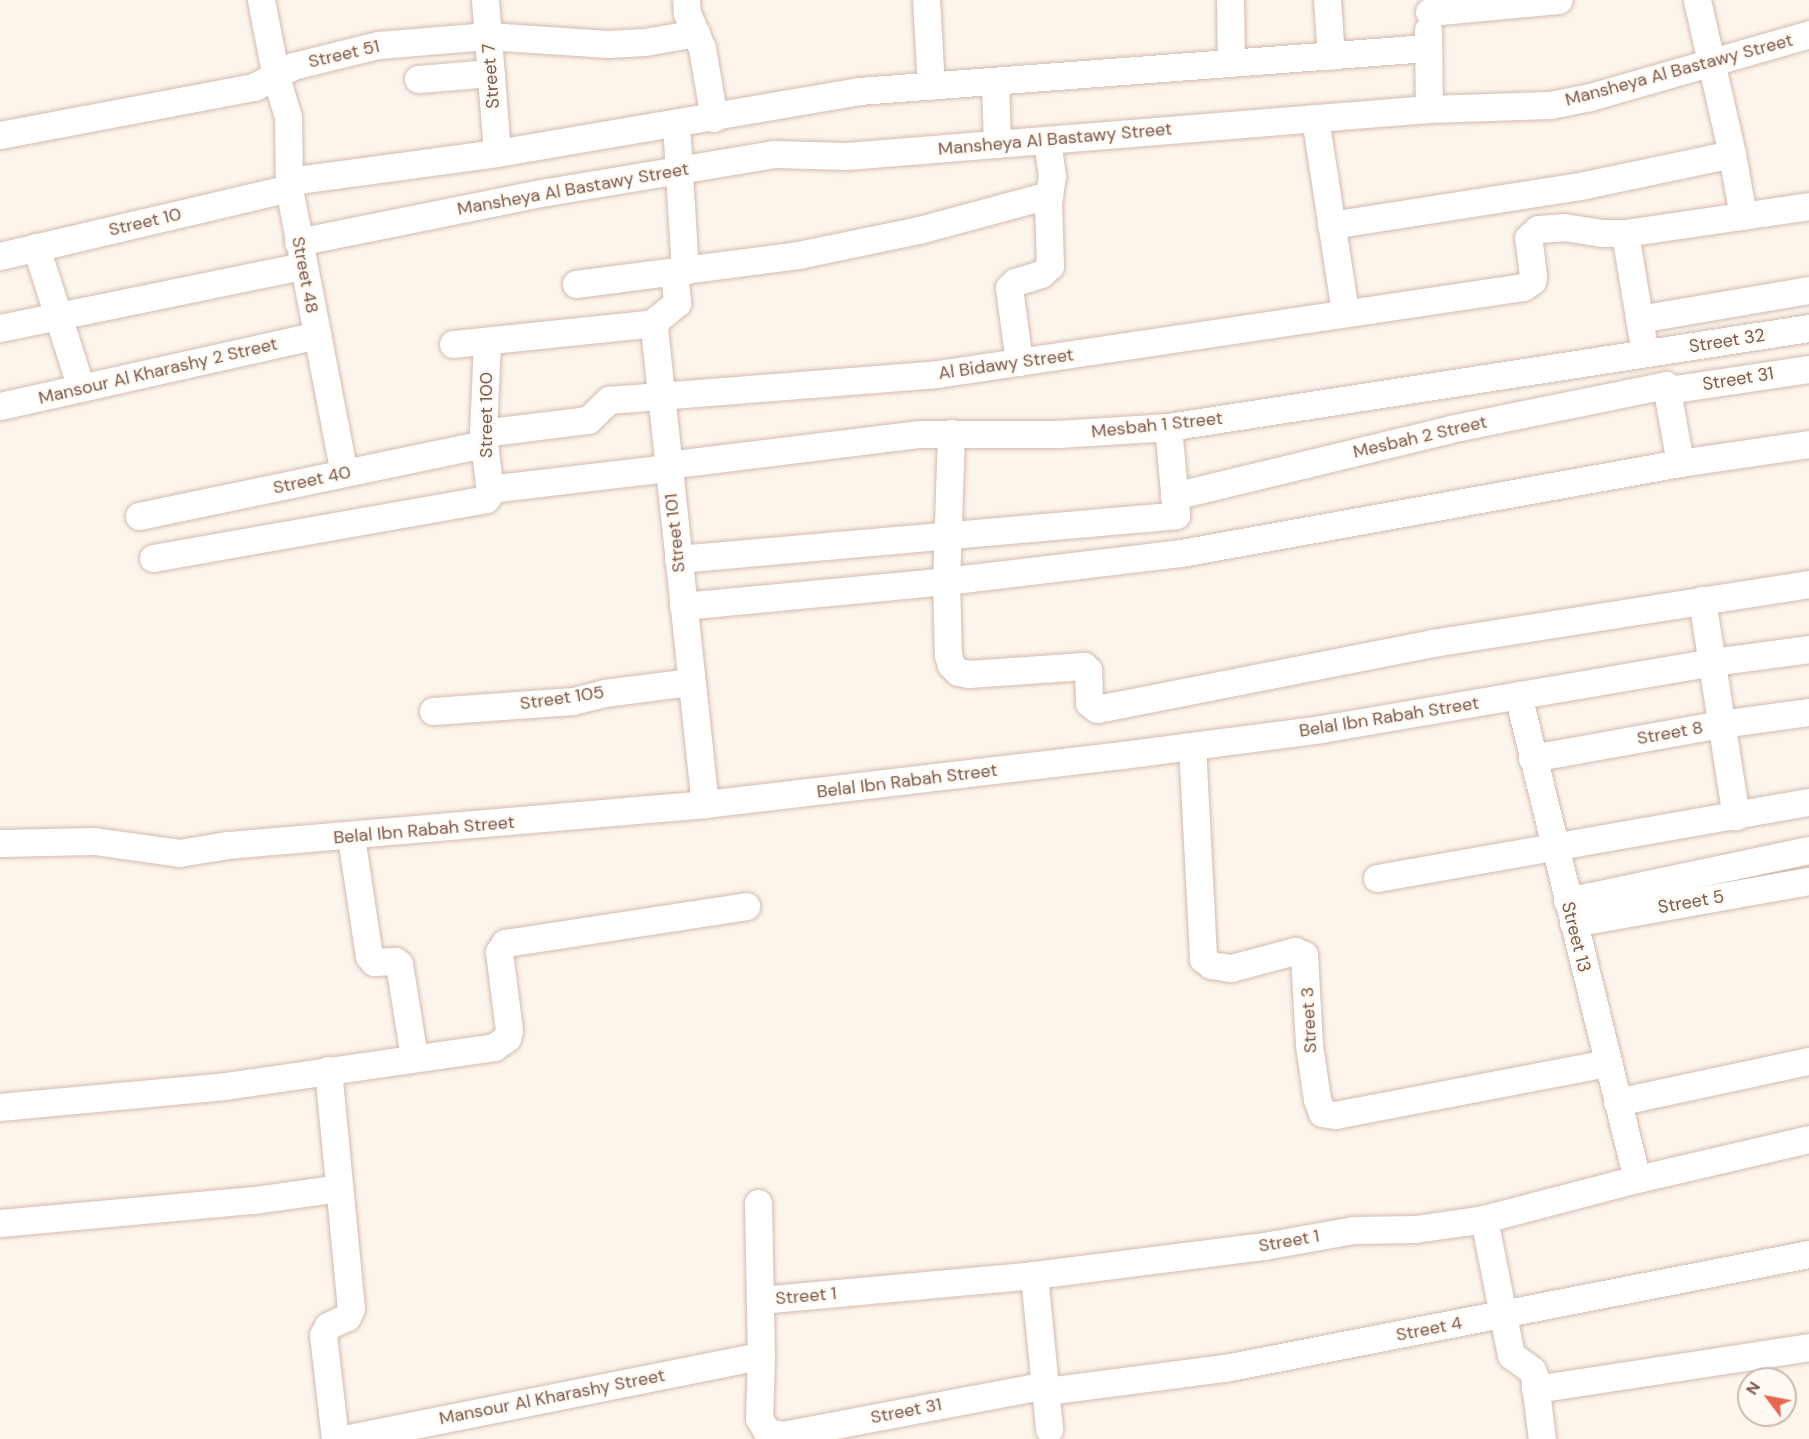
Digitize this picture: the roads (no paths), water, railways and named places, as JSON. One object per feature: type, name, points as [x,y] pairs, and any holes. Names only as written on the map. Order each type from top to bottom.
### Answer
[{"type":"street","name":"Street 48","points":[[261,0],[276,76],[289,126],[290,184],[301,254],[344,473]]},
{"type":"street","name":"Street 7","points":[[485,0],[497,153]]},
{"type":"street","points":[[686,0],[687,13],[702,48],[714,118]]},
{"type":"street","points":[[926,0],[931,86]]},
{"type":"street","points":[[1230,0],[1231,63]]},
{"type":"street","points":[[1327,0],[1330,56]]},
{"type":"street","points":[[1429,109],[1427,48],[1429,6],[1558,0]]},
{"type":"street","points":[[1697,0],[1732,154],[1743,216]]},
{"type":"street","name":"Street 51","points":[[0,135],[254,87],[293,66],[378,45],[488,36],[608,44],[645,42],[696,33]]},
{"type":"street","name":"Mansheya Al Bastawy Street","points":[[0,328],[59,316],[547,192],[679,169],[775,154],[847,156],[1429,109],[1550,105],[1590,97],[1711,60],[1809,34]]},
{"type":"street","name":"Street 10","points":[[0,256],[290,184],[714,118],[829,95],[1427,48]]},
{"type":"street","points":[[418,79],[491,73]]},
{"type":"street","points":[[994,81],[997,144]]},
{"type":"street","points":[[1315,118],[1345,312]]},
{"type":"street","points":[[453,344],[655,323],[677,303],[680,272],[676,124]]},
{"type":"street","points":[[1019,362],[1008,288],[1015,282],[1041,274],[1050,266],[1049,195],[1052,176],[1047,140]]},
{"type":"street","points":[[1331,225],[1585,185],[1732,154]]},
{"type":"street","points":[[576,285],[798,255],[919,230],[1049,195]]},
{"type":"street","points":[[1680,463],[1662,388],[1645,353],[1625,233],[1809,206]]},
{"type":"street","name":"Al Bidawy Street","points":[[484,439],[588,420],[606,401],[890,379],[1523,287],[1532,282],[1528,243],[1534,231],[1564,227],[1601,233],[1625,233]]},
{"type":"street","points":[[36,247],[81,388]]},
{"type":"street","points":[[1639,319],[1809,290]]},
{"type":"street","name":"Street 101","points":[[655,323],[660,396],[705,804]]},
{"type":"street","name":"Street 32","points":[[1645,353],[1809,328]]},
{"type":"street","name":"Mansour Al Kharashy 2 Street","points":[[0,406],[317,335]]},
{"type":"street","name":"Street 100","points":[[487,341],[484,439],[489,489]]},
{"type":"street","name":"Mesbah 1 Street","points":[[489,489],[882,438],[951,433],[1058,434],[1168,427],[1645,353]]},
{"type":"street","name":"Street 31","points":[[1662,388],[1809,369]]},
{"type":"street","name":"Mesbah 2 Street","points":[[678,559],[948,535],[1175,505],[1450,429],[1662,388]]},
{"type":"street","points":[[1168,427],[1182,554]]},
{"type":"street","points":[[951,433],[946,581],[948,655],[951,665],[958,672],[1084,666],[1088,670],[1089,703],[1096,709],[1432,643],[1809,584]]},
{"type":"street","name":"Street 40","points":[[139,516],[344,473],[484,439]]},
{"type":"street","points":[[683,606],[946,581],[1182,554],[1680,463],[1809,444]]},
{"type":"street","points":[[153,558],[483,500],[488,496],[489,489]]},
{"type":"street","points":[[1702,600],[1736,816]]},
{"type":"street","name":"Belal Ibn Rabah Street","points":[[0,843],[94,841],[180,853],[228,845],[351,837],[705,804],[1321,729],[1712,662],[1809,650]]},
{"type":"street","name":"Street 105","points":[[434,711],[573,701],[604,693],[691,682]]},
{"type":"street","name":"Street 13","points":[[1518,695],[1637,1179]]},
{"type":"street","name":"Street 8","points":[[1532,758],[1721,724],[1809,712]]},
{"type":"street","name":"Street 3","points":[[1192,746],[1203,958],[1211,965],[1231,968],[1295,951],[1304,955],[1309,1045],[1317,1099],[1322,1113],[1335,1115],[1607,1063]]},
{"type":"street","points":[[1377,878],[1809,802]]},
{"type":"street","points":[[351,837],[369,956],[374,962],[395,961],[399,964],[414,1058]]},
{"type":"street","points":[[1570,912],[1809,850]]},
{"type":"street","name":"Street 5","points":[[1570,912],[1809,881]]},
{"type":"street","points":[[0,1107],[225,1086],[494,1047],[507,1038],[509,1019],[499,952],[505,943],[746,906]]},
{"type":"street","points":[[1617,1102],[1809,1061]]},
{"type":"street","points":[[328,1070],[351,1308],[345,1319],[324,1330],[322,1342],[346,1439]]},
{"type":"street","name":"Street 1","points":[[760,1300],[1034,1275],[1264,1246],[1354,1230],[1415,1228],[1484,1219],[1637,1179],[1809,1139]]},
{"type":"street","points":[[0,1223],[254,1200],[339,1188]]},
{"type":"street","points":[[758,1203],[761,1356]]},
{"type":"street","points":[[1484,1219],[1501,1314],[1511,1355],[1532,1370],[1542,1439]]},
{"type":"street","name":"Street 4","points":[[1046,1388],[1225,1368],[1809,1254]]},
{"type":"street","points":[[1034,1275],[1049,1429]]},
{"type":"street","points":[[1536,1389],[1809,1347]]},
{"type":"street","name":"Street 31","points":[[761,1356],[759,1418],[767,1432],[782,1435],[1046,1388]]},
{"type":"street","name":"Mansour Al Kharashy Street","points":[[346,1439],[761,1356]]}]
